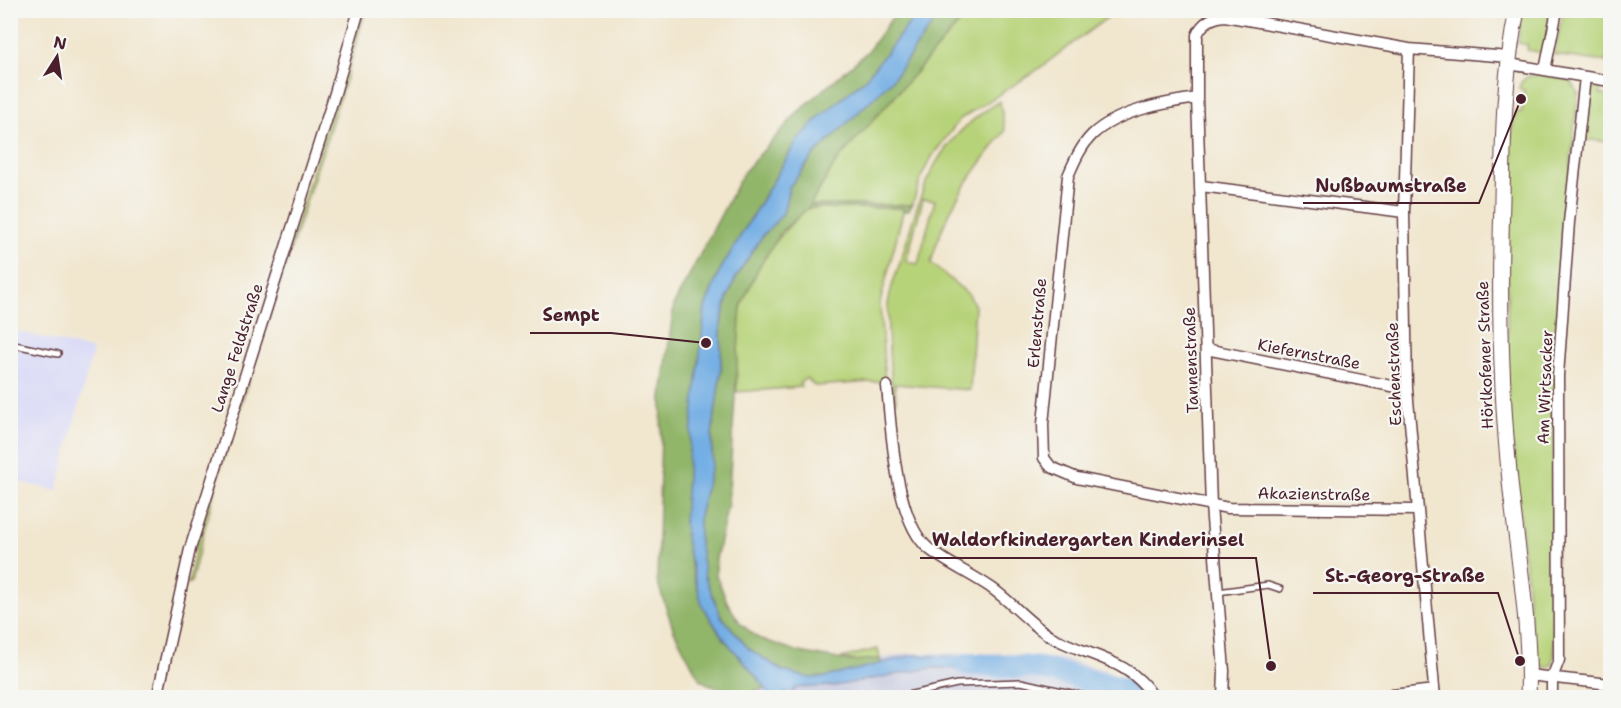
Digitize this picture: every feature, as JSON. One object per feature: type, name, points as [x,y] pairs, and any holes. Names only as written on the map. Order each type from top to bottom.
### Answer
[{"type":"street","name":"Lange Feldstraße","points":[[157,698],[190,549],[335,93],[359,10]]},
{"type":"street","name":"Hörlkofener Straße","points":[[1517,10],[1509,61],[1503,129],[1500,343],[1528,675],[1528,698]]},
{"type":"street","points":[[1545,70],[1557,10]]},
{"type":"street","name":"Tannenstraße","points":[[1223,698],[1224,671],[1211,506],[1197,98],[1197,35],[1204,23],[1225,16],[1409,49]]},
{"type":"street","points":[[1409,49],[1509,61],[1545,70],[1611,81]]},
{"type":"street","name":"Eschenstraße","points":[[1409,49],[1404,212],[1407,389],[1434,694]]},
{"type":"street","name":"Am Wirtsacker","points":[[1551,698],[1552,678],[1559,660],[1558,376],[1569,222],[1585,76]]},
{"type":"street","name":"Erlenstraße","points":[[1197,98],[1172,102],[1118,119],[1091,136],[1077,156],[1068,176],[1043,424],[1044,458],[1051,467],[1077,478],[1211,506]]},
{"type":"street","points":[[1201,186],[1404,212]]},
{"type":"street","name":"Kiefernstraße","points":[[1206,349],[1407,389]]},
{"type":"street","points":[[887,386],[898,482],[913,528],[927,547],[992,588],[1050,636],[1124,668],[1145,684],[1154,698]]},
{"type":"street","name":"Akazienstraße","points":[[1211,506],[1418,510]]},
{"type":"street","points":[[1528,675],[1611,684]]},
{"type":"street","points":[[1368,698],[1434,694]]},
{"type":"lane","points":[[10,344],[58,354]]},
{"type":"lane","points":[[1216,592],[1268,585],[1280,589]]},
{"type":"lane","points":[[894,698],[957,684],[1021,682],[1094,698]]},
{"type":"shaded area","points":[[11,330],[93,350],[57,491],[11,480]]},
{"type":"shaded area","points":[[909,653],[1008,653],[1062,659],[1106,670],[1140,689],[1144,697],[739,698],[766,688],[882,664],[880,659]]},
{"type":"green space","points":[[363,11],[365,11],[347,75],[220,469],[191,582],[188,584],[200,529]]},
{"type":"green space","points":[[897,11],[919,11],[866,78],[820,117],[797,141],[719,272],[705,308],[684,523],[695,582],[706,609],[721,635],[766,688],[736,697],[700,680],[674,631],[657,581],[662,396],[674,304],[743,173],[798,112],[868,51]]},
{"type":"green space","points":[[942,11],[970,11],[836,162],[810,205],[912,205],[909,210],[903,211],[903,208],[808,208],[782,231],[758,269],[741,306],[728,504],[716,559],[716,575],[728,604],[741,624],[758,638],[799,652],[849,661],[880,659],[882,665],[826,677],[810,678],[783,671],[749,649],[721,616],[705,577],[699,541],[699,517],[712,463],[712,435],[721,370],[721,324],[727,299],[737,275],[763,235],[783,214],[789,187],[814,155],[892,80]]},
{"type":"green space","points":[[970,11],[1116,11],[1033,73],[960,119],[933,155],[923,173],[912,205],[810,205],[836,162]]},
{"type":"green space","points":[[1522,11],[1553,11],[1543,53],[1527,50],[1528,45],[1518,43]]},
{"type":"green space","points":[[1563,11],[1610,11],[1610,41],[1606,62],[1554,55]]},
{"type":"green space","points":[[1541,74],[1571,81],[1578,93],[1563,241],[1554,655],[1552,665],[1546,668],[1536,661],[1532,637],[1507,387],[1508,149],[1516,112],[1522,112],[1524,90],[1519,89],[1520,85],[1527,77]]},
{"type":"green space","points":[[1601,85],[1600,94],[1610,96],[1610,142],[1582,139],[1586,98],[1589,91]]},
{"type":"green space","points":[[1000,101],[1005,131],[960,192],[944,224],[931,263],[969,295],[975,306],[970,390],[895,384],[896,402],[894,402],[888,330],[888,306],[892,286],[917,206],[934,166],[960,132]],"holes":[[[923,199],[935,200],[918,264],[906,262]]]},
{"type":"green space","points":[[808,208],[904,208],[880,303],[885,381],[815,386],[806,378],[800,383],[801,387],[737,392],[738,326],[747,291],[768,252],[787,228]]},
{"type":"green space","points":[[878,649],[880,659],[864,662],[841,658]]},
{"type":"water","points":[[919,11],[942,11],[892,80],[814,155],[789,187],[783,214],[763,235],[737,275],[727,299],[721,324],[721,370],[712,435],[712,463],[699,516],[699,541],[705,577],[721,616],[749,649],[783,671],[810,678],[826,677],[914,655],[953,657],[997,666],[984,669],[931,668],[834,686],[795,688],[795,692],[785,692],[785,697],[770,697],[764,686],[721,635],[702,605],[688,551],[684,523],[688,461],[705,308],[719,272],[797,141],[820,117],[866,78]]},
{"type":"waterway","points":[[966,664],[1039,668],[1124,689],[1129,698]]},
{"type":"place","name":"Nußbaumstraße","points":[[1521,99]]},
{"type":"place","name":"Sempt","points":[[706,343]]},
{"type":"place","name":"St.-Georg-Straße","points":[[1520,661]]},
{"type":"place","name":"Waldorfkindergarten Kinderinsel","points":[[1271,666]]}]
